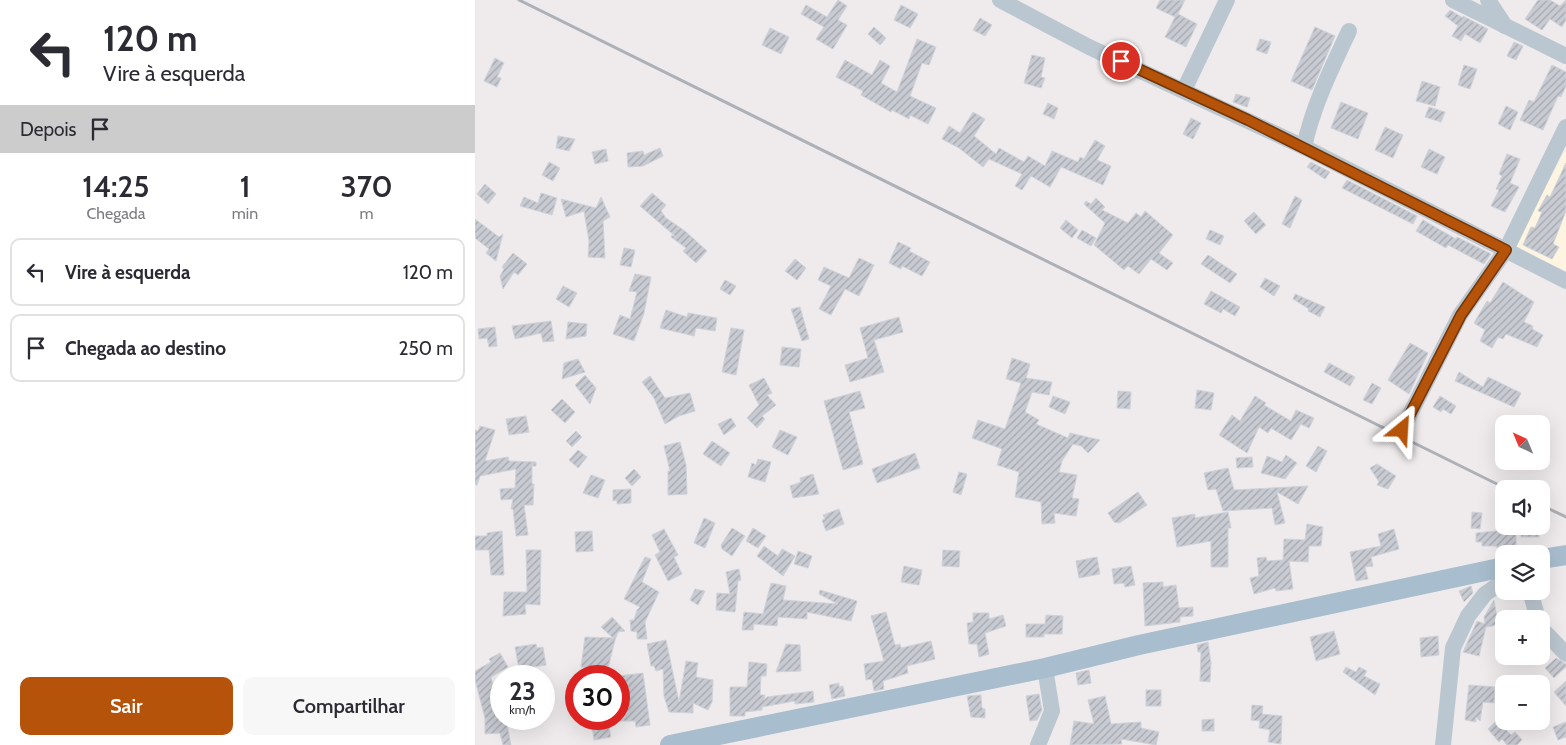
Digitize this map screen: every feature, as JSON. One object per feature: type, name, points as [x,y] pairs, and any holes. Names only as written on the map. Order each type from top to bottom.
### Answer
[{"type":"main road","points":[[1550,558],[1566,555]]},
{"type":"main road","points":[[670,745],[722,739],[1045,668],[1139,645],[1495,569]]},
{"type":"street","points":[[999,0],[1089,47],[1304,147],[1566,281]]},
{"type":"street","points":[[1184,90],[1227,0]]},
{"type":"street","points":[[1453,0],[1566,56]]},
{"type":"street","points":[[1488,0],[1505,26]]},
{"type":"street","points":[[1304,147],[1309,122],[1349,31]]},
{"type":"street","points":[[1402,430],[1461,315],[1506,250],[1566,127]]},
{"type":"street","points":[[1443,745],[1453,648],[1467,616],[1485,594],[1495,587]]},
{"type":"street","points":[[1550,637],[1566,654]]},
{"type":"street","points":[[1039,745],[1052,711],[1045,668]]},
{"type":"shaded area","points":[[1566,149],[1566,271],[1513,247]]},
{"type":"building","points":[[838,0],[847,6],[838,20],[847,25],[833,49],[816,39],[824,27],[801,14],[806,5],[827,17]]},
{"type":"building","points":[[1160,0],[1185,0],[1178,14],[1197,24],[1186,47],[1165,37],[1175,17],[1156,8]]},
{"type":"building","points":[[1538,0],[1550,0],[1560,6],[1566,0],[1566,20],[1562,27],[1550,19],[1542,30],[1525,19]]},
{"type":"building","points":[[901,5],[918,14],[910,28],[894,20]]},
{"type":"building","points":[[1450,10],[1488,29],[1480,43],[1465,34],[1461,41],[1452,36],[1458,26],[1445,16]]},
{"type":"building","points":[[980,18],[992,25],[985,36],[973,30]]},
{"type":"building","points":[[874,27],[886,38],[880,45],[868,34]]},
{"type":"building","points":[[1315,27],[1335,36],[1312,90],[1291,81]]},
{"type":"building","points":[[770,28],[789,37],[781,54],[762,45]]},
{"type":"building","points":[[917,39],[936,47],[929,65],[922,63],[910,96],[936,108],[928,124],[910,115],[909,119],[892,110],[891,112],[861,95],[863,91],[836,77],[845,60],[872,75],[880,60],[890,66],[881,83],[897,92]]},
{"type":"building","points":[[1260,39],[1271,42],[1267,54],[1256,50]]},
{"type":"building","points":[[1514,42],[1523,46],[1516,60],[1507,56]]},
{"type":"building","points":[[1032,55],[1045,58],[1041,77],[1045,78],[1041,88],[1024,83]]},
{"type":"building","points":[[495,58],[504,63],[497,77],[501,78],[497,87],[484,81]]},
{"type":"building","points":[[1464,65],[1477,69],[1470,89],[1458,85]]},
{"type":"building","points":[[1552,65],[1566,72],[1566,86],[1561,97],[1558,96],[1543,130],[1520,120],[1529,100],[1534,102]]},
{"type":"building","points":[[1422,81],[1440,87],[1435,106],[1416,101]]},
{"type":"building","points":[[1236,94],[1250,98],[1247,107],[1233,102]]},
{"type":"building","points":[[1341,102],[1368,113],[1358,139],[1331,128]]},
{"type":"building","points":[[1048,103],[1058,108],[1054,119],[1043,114]]},
{"type":"building","points":[[1506,106],[1518,112],[1510,130],[1498,124]]},
{"type":"building","points":[[1429,107],[1445,112],[1441,122],[1425,117]]},
{"type":"building","points":[[973,112],[985,119],[974,136],[996,154],[999,148],[1024,162],[1028,156],[1045,166],[1052,151],[1078,162],[1080,157],[1084,159],[1095,140],[1105,146],[1097,160],[1111,166],[1103,185],[1061,167],[1050,187],[1031,176],[1022,190],[1015,186],[1022,174],[989,159],[983,167],[959,148],[942,139],[949,126],[960,133]]},
{"type":"building","points":[[1191,118],[1201,123],[1193,139],[1183,134]]},
{"type":"building","points":[[1385,127],[1403,135],[1393,158],[1375,150]]},
{"type":"building","points":[[558,136],[575,139],[569,151],[556,148]]},
{"type":"building","points":[[660,148],[663,156],[643,166],[628,167],[627,153],[643,151],[644,155]]},
{"type":"building","points":[[606,149],[608,161],[595,164],[592,152]]},
{"type":"building","points":[[1429,149],[1445,157],[1437,174],[1421,167]]},
{"type":"building","points":[[1507,154],[1520,159],[1510,183],[1519,187],[1505,212],[1491,206],[1499,190],[1496,189],[1502,176],[1499,174]]},
{"type":"building","points":[[549,162],[560,168],[553,181],[542,175]]},
{"type":"building","points":[[1311,162],[1330,172],[1325,179],[1307,167]]},
{"type":"building","points":[[1566,163],[1566,211],[1553,244],[1559,247],[1552,259],[1523,245],[1531,227],[1535,228],[1542,212],[1538,211],[1547,195],[1550,197]]},
{"type":"building","points":[[1347,180],[1417,216],[1413,224],[1342,188]]},
{"type":"building","points":[[485,184],[496,194],[488,204],[477,194]]},
{"type":"building","points":[[541,193],[557,198],[552,215],[520,206],[524,197],[538,203]]},
{"type":"building","points":[[652,193],[666,205],[661,211],[666,218],[685,231],[707,251],[696,263],[683,251],[686,248],[671,237],[672,235],[676,237],[640,206]]},
{"type":"building","points":[[1295,196],[1302,200],[1290,228],[1282,224]]},
{"type":"building","points":[[601,197],[610,217],[603,221],[605,258],[588,257],[589,241],[584,211],[566,217],[561,199],[596,208]]},
{"type":"building","points":[[1096,198],[1105,207],[1102,210],[1128,223],[1136,213],[1141,217],[1145,211],[1173,235],[1159,253],[1173,263],[1167,270],[1151,259],[1139,274],[1128,266],[1124,270],[1094,245],[1105,223],[1084,204],[1086,201],[1091,204]]},
{"type":"building","points":[[1254,212],[1266,225],[1256,234],[1244,221]]},
{"type":"building","points":[[475,219],[499,237],[503,234],[496,261],[486,253],[489,249],[475,238]]},
{"type":"building","points":[[1066,220],[1078,230],[1072,238],[1060,228]]},
{"type":"building","points":[[1423,220],[1456,239],[1457,237],[1491,254],[1484,264],[1448,245],[1446,248],[1416,231]]},
{"type":"building","points":[[1082,230],[1096,238],[1091,246],[1077,238]]},
{"type":"building","points":[[1210,230],[1224,236],[1220,245],[1206,239]]},
{"type":"building","points":[[898,242],[911,248],[909,251],[930,262],[922,276],[902,266],[901,269],[889,263]]},
{"type":"building","points":[[624,248],[635,250],[631,267],[620,265]]},
{"type":"building","points":[[513,253],[527,264],[518,275],[514,272],[503,289],[500,276],[504,269],[502,267]]},
{"type":"building","points":[[1208,255],[1237,274],[1230,283],[1201,264]]},
{"type":"building","points":[[859,258],[874,265],[859,296],[845,289],[831,315],[819,309],[831,286],[818,280],[824,267],[849,278]]},
{"type":"building","points":[[795,259],[806,268],[797,280],[785,271]]},
{"type":"building","points":[[635,274],[651,277],[644,313],[634,341],[613,334],[620,315],[630,319],[637,292],[629,291]]},
{"type":"building","points":[[1265,278],[1280,286],[1274,296],[1260,287]]},
{"type":"building","points":[[725,280],[736,286],[730,295],[720,289]]},
{"type":"building","points":[[1503,282],[1534,302],[1524,322],[1533,326],[1532,329],[1543,335],[1537,347],[1506,334],[1503,339],[1498,337],[1492,348],[1480,341],[1485,330],[1474,323],[1487,301],[1490,303]]},
{"type":"building","points":[[563,286],[577,293],[569,307],[556,299]]},
{"type":"building","points":[[1211,291],[1240,307],[1235,316],[1223,309],[1221,313],[1204,304]]},
{"type":"building","points":[[1295,294],[1325,307],[1320,317],[1308,311],[1309,309],[1293,299]]},
{"type":"building","points":[[800,307],[809,339],[802,341],[791,309]]},
{"type":"building","points":[[666,310],[687,317],[688,313],[717,318],[715,331],[696,328],[694,336],[660,328]]},
{"type":"building","points":[[899,317],[903,332],[874,340],[884,372],[850,382],[845,365],[868,358],[860,328]]},
{"type":"building","points":[[551,321],[554,341],[543,342],[541,333],[515,339],[512,326]]},
{"type":"building","points":[[568,322],[587,324],[586,336],[566,339]]},
{"type":"building","points":[[495,327],[497,346],[489,347],[487,338],[479,339],[478,329]]},
{"type":"building","points":[[731,328],[744,330],[736,375],[722,372]]},
{"type":"building","points":[[1410,343],[1428,353],[1409,394],[1388,380]]},
{"type":"building","points":[[782,347],[801,349],[799,367],[780,365]]},
{"type":"building","points":[[1012,358],[1030,364],[1026,378],[1052,382],[1049,395],[1032,392],[1025,412],[1039,420],[1036,424],[1068,438],[1070,433],[1100,440],[1088,453],[1081,446],[1073,444],[1062,461],[1059,472],[1077,475],[1072,498],[1079,499],[1076,516],[1054,513],[1055,523],[1042,524],[1041,502],[1015,497],[1019,472],[997,465],[1002,449],[972,438],[978,420],[1005,429],[1021,383],[1006,379]]},
{"type":"building","points":[[578,359],[585,372],[562,379],[564,363]]},
{"type":"building","points":[[1329,363],[1355,377],[1350,386],[1324,372]]},
{"type":"building","points":[[1459,372],[1483,387],[1488,377],[1521,393],[1514,407],[1455,381]]},
{"type":"building","points":[[585,375],[596,388],[590,404],[575,385]]},
{"type":"building","points":[[650,376],[665,398],[690,393],[695,411],[679,416],[665,424],[654,398],[642,382]]},
{"type":"building","points":[[764,378],[772,393],[767,395],[776,405],[762,416],[765,419],[757,428],[747,418],[759,405],[749,385]]},
{"type":"building","points":[[1372,383],[1381,388],[1372,404],[1363,400]]},
{"type":"building","points":[[1197,390],[1214,393],[1211,410],[1195,408]]},
{"type":"building","points":[[860,391],[865,408],[849,412],[863,464],[843,470],[824,401]]},
{"type":"building","points":[[1118,391],[1131,392],[1130,409],[1117,408]]},
{"type":"building","points":[[1053,396],[1070,402],[1065,414],[1049,407]]},
{"type":"building","points":[[1255,396],[1266,403],[1264,405],[1291,421],[1296,410],[1314,418],[1309,428],[1301,424],[1291,440],[1271,428],[1268,433],[1259,427],[1247,453],[1219,435],[1232,415],[1240,421]]},
{"type":"building","points":[[1440,396],[1456,406],[1451,414],[1443,409],[1441,412],[1433,407]]},
{"type":"building","points":[[562,399],[575,412],[565,423],[551,410]]},
{"type":"building","points":[[526,416],[529,432],[509,435],[506,419]]},
{"type":"building","points":[[731,418],[736,426],[724,435],[718,424]]},
{"type":"building","points":[[480,426],[495,430],[485,461],[508,457],[509,461],[536,462],[536,466],[532,466],[532,484],[534,484],[533,505],[524,505],[528,535],[516,536],[513,509],[511,509],[513,499],[501,500],[500,489],[515,488],[516,469],[480,476],[477,485],[475,485],[475,430],[478,431]]},
{"type":"building","points":[[780,430],[797,437],[788,455],[772,447]]},
{"type":"building","points":[[576,431],[582,437],[572,447],[566,441]]},
{"type":"building","points":[[712,441],[730,453],[721,466],[703,454]]},
{"type":"building","points":[[680,442],[686,465],[687,494],[668,495],[668,471],[670,471],[664,446]]},
{"type":"building","points":[[1318,446],[1327,451],[1316,472],[1306,466]]},
{"type":"building","points":[[578,450],[587,457],[578,468],[569,460]]},
{"type":"building","points":[[915,453],[920,468],[877,483],[872,469]]},
{"type":"building","points":[[1286,455],[1297,463],[1285,479],[1261,473],[1267,456],[1282,462]]},
{"type":"building","points":[[1252,457],[1253,467],[1237,468],[1236,458]]},
{"type":"building","points":[[758,459],[771,462],[765,482],[748,477],[752,463],[756,465]]},
{"type":"building","points":[[1377,464],[1396,476],[1388,489],[1377,485],[1379,482],[1370,468]]},
{"type":"building","points":[[1228,468],[1234,490],[1308,486],[1298,504],[1277,492],[1285,523],[1275,525],[1272,508],[1223,511],[1216,489],[1208,490],[1204,473]]},
{"type":"building","points":[[634,469],[641,477],[632,486],[625,478]]},
{"type":"building","points":[[959,472],[967,474],[961,495],[953,492]]},
{"type":"building","points":[[813,474],[819,494],[793,498],[790,486],[801,482],[800,478]]},
{"type":"building","points":[[591,475],[605,480],[598,498],[583,493]]},
{"type":"building","points":[[631,489],[631,503],[617,504],[617,500],[613,501],[613,490]]},
{"type":"building","points":[[1138,492],[1147,505],[1119,523],[1114,522],[1108,513]]},
{"type":"building","points":[[839,509],[844,524],[826,531],[822,520],[825,519],[823,515]]},
{"type":"building","points":[[1228,512],[1231,528],[1228,528],[1228,567],[1211,567],[1211,541],[1177,547],[1172,518],[1195,514],[1195,518]]},
{"type":"building","points":[[1472,512],[1482,513],[1480,529],[1471,528]]},
{"type":"building","points":[[704,518],[715,523],[705,548],[694,543]]},
{"type":"building","points":[[1307,524],[1323,527],[1321,546],[1309,546],[1308,562],[1289,561],[1293,589],[1276,591],[1275,588],[1254,594],[1250,578],[1259,576],[1257,558],[1266,557],[1267,561],[1283,560],[1284,539],[1305,540]]},
{"type":"building","points":[[732,528],[745,536],[732,556],[722,549],[721,545]]},
{"type":"building","points":[[753,528],[766,536],[758,548],[746,541]]},
{"type":"building","points":[[664,529],[678,555],[674,557],[682,574],[668,581],[655,555],[660,552],[652,535]]},
{"type":"building","points":[[1394,529],[1399,549],[1371,557],[1373,566],[1365,567],[1368,579],[1356,581],[1350,552],[1381,546],[1378,534]]},
{"type":"building","points":[[502,531],[504,575],[491,575],[489,550],[475,550],[475,536],[487,536],[487,533]]},
{"type":"building","points":[[592,531],[593,551],[576,552],[575,532]]},
{"type":"building","points":[[1495,531],[1495,535],[1516,535],[1516,545],[1482,546],[1482,542],[1476,542],[1476,533]]},
{"type":"building","points":[[1521,535],[1539,535],[1539,537],[1521,537]]},
{"type":"building","points":[[764,546],[778,556],[782,549],[795,556],[783,576],[757,556]]},
{"type":"building","points":[[526,550],[541,550],[540,605],[525,604],[526,614],[503,616],[504,592],[527,592]]},
{"type":"building","points":[[943,550],[960,551],[959,567],[942,566]]},
{"type":"building","points":[[798,551],[812,556],[808,568],[794,564]]},
{"type":"building","points":[[645,557],[651,559],[642,582],[659,592],[645,622],[647,639],[637,639],[637,632],[631,631],[630,620],[634,620],[640,607],[624,599]]},
{"type":"building","points":[[1097,557],[1100,574],[1079,578],[1076,561]]},
{"type":"building","points":[[904,566],[922,570],[919,585],[901,582]]},
{"type":"building","points":[[1131,566],[1135,585],[1125,587],[1124,583],[1114,584],[1112,569]]},
{"type":"building","points":[[739,569],[741,580],[738,581],[735,612],[716,610],[717,593],[730,594],[726,572]]},
{"type":"building","points":[[1163,582],[1163,587],[1176,585],[1179,608],[1193,607],[1193,616],[1180,617],[1180,622],[1145,626],[1143,583]]},
{"type":"building","points":[[771,583],[786,586],[783,600],[838,604],[819,594],[820,590],[857,601],[851,621],[807,612],[807,619],[778,617],[777,626],[754,624],[753,630],[742,630],[744,612],[763,614]]},
{"type":"building","points":[[1471,586],[1473,593],[1464,602],[1459,591]]},
{"type":"building","points":[[695,589],[705,591],[698,605],[690,600]]},
{"type":"building","points":[[1494,600],[1495,626],[1486,627],[1479,656],[1463,652],[1477,621],[1485,624],[1484,617]]},
{"type":"building","points":[[886,612],[895,645],[900,644],[901,648],[931,641],[935,659],[907,666],[908,673],[883,681],[884,689],[874,691],[872,679],[866,680],[864,664],[884,661],[871,616]]},
{"type":"building","points":[[973,613],[989,613],[989,619],[1003,615],[1006,626],[985,633],[989,654],[979,657],[977,644],[969,644],[967,623],[973,622]]},
{"type":"building","points":[[1046,615],[1063,616],[1062,634],[1026,637],[1026,624],[1045,624]]},
{"type":"building","points":[[612,617],[625,631],[618,632],[609,665],[581,665],[585,637],[613,638],[601,627]]},
{"type":"building","points":[[1334,631],[1340,654],[1316,661],[1310,637]]},
{"type":"building","points":[[1438,636],[1439,655],[1421,657],[1420,638]]},
{"type":"building","points":[[666,640],[679,702],[686,661],[698,663],[696,677],[713,680],[712,702],[708,710],[693,703],[693,713],[669,712],[664,696],[663,669],[656,671],[654,666],[651,666],[647,644]]},
{"type":"building","points":[[1208,642],[1211,663],[1210,682],[1200,681],[1201,652],[1198,652],[1197,645]]},
{"type":"building","points":[[536,644],[537,648],[543,647],[546,665],[518,665],[515,647]]},
{"type":"building","points":[[786,644],[800,645],[801,671],[776,672]]},
{"type":"building","points":[[500,653],[507,665],[490,665],[490,730],[508,730],[511,745],[503,745],[500,733],[485,734],[485,718],[475,680],[475,671],[491,662],[489,659]]},
{"type":"building","points":[[1556,658],[1566,664],[1566,667],[1554,678],[1545,668]]},
{"type":"building","points":[[749,662],[767,664],[766,676],[761,676],[760,695],[765,695],[764,700],[767,697],[813,691],[814,702],[795,704],[795,701],[762,707],[762,710],[745,712],[745,716],[730,716],[730,687],[747,687]]},
{"type":"building","points":[[1346,667],[1356,672],[1359,667],[1367,671],[1364,676],[1380,684],[1375,695],[1343,672]]},
{"type":"building","points":[[1089,670],[1091,683],[1078,685],[1076,673]]},
{"type":"building","points":[[643,673],[650,725],[636,727],[635,721],[630,721],[630,675]]},
{"type":"building","points":[[1566,681],[1566,706],[1554,692]]},
{"type":"building","points":[[839,683],[839,687],[843,686],[845,696],[832,699],[829,685]]},
{"type":"building","points":[[1469,685],[1495,687],[1494,703],[1483,702],[1480,721],[1476,717],[1476,722],[1465,720]]},
{"type":"building","points":[[1146,690],[1161,690],[1161,706],[1146,706]]},
{"type":"building","points":[[1039,694],[1042,710],[1037,720],[1030,721],[1026,696]]},
{"type":"building","points":[[981,695],[982,708],[985,709],[985,718],[971,717],[967,696]]},
{"type":"building","points":[[1105,696],[1111,724],[1141,722],[1141,728],[1159,732],[1156,745],[1121,739],[1122,744],[1070,745],[1074,721],[1094,724],[1088,700]]},
{"type":"building","points":[[1252,705],[1263,706],[1262,714],[1282,716],[1281,744],[1268,742],[1270,730],[1259,728],[1260,721],[1251,720]]},
{"type":"building","points":[[1214,719],[1214,731],[1202,731],[1202,720]]},
{"type":"building","points":[[1495,722],[1495,730],[1506,730],[1511,735],[1515,732],[1522,740],[1517,745],[1507,745],[1502,739],[1499,742],[1488,729]]},
{"type":"building","points":[[1566,722],[1566,737],[1558,740],[1553,727]]},
{"type":"building","points":[[593,730],[609,730],[611,737],[594,740]]},
{"type":"railway","points":[[519,0],[1495,483]]},
{"type":"railway","points":[[1550,509],[1566,517]]},
{"type":"route","points":[[1121,61],[1248,120],[1506,250],[1461,315],[1402,430]]}]
